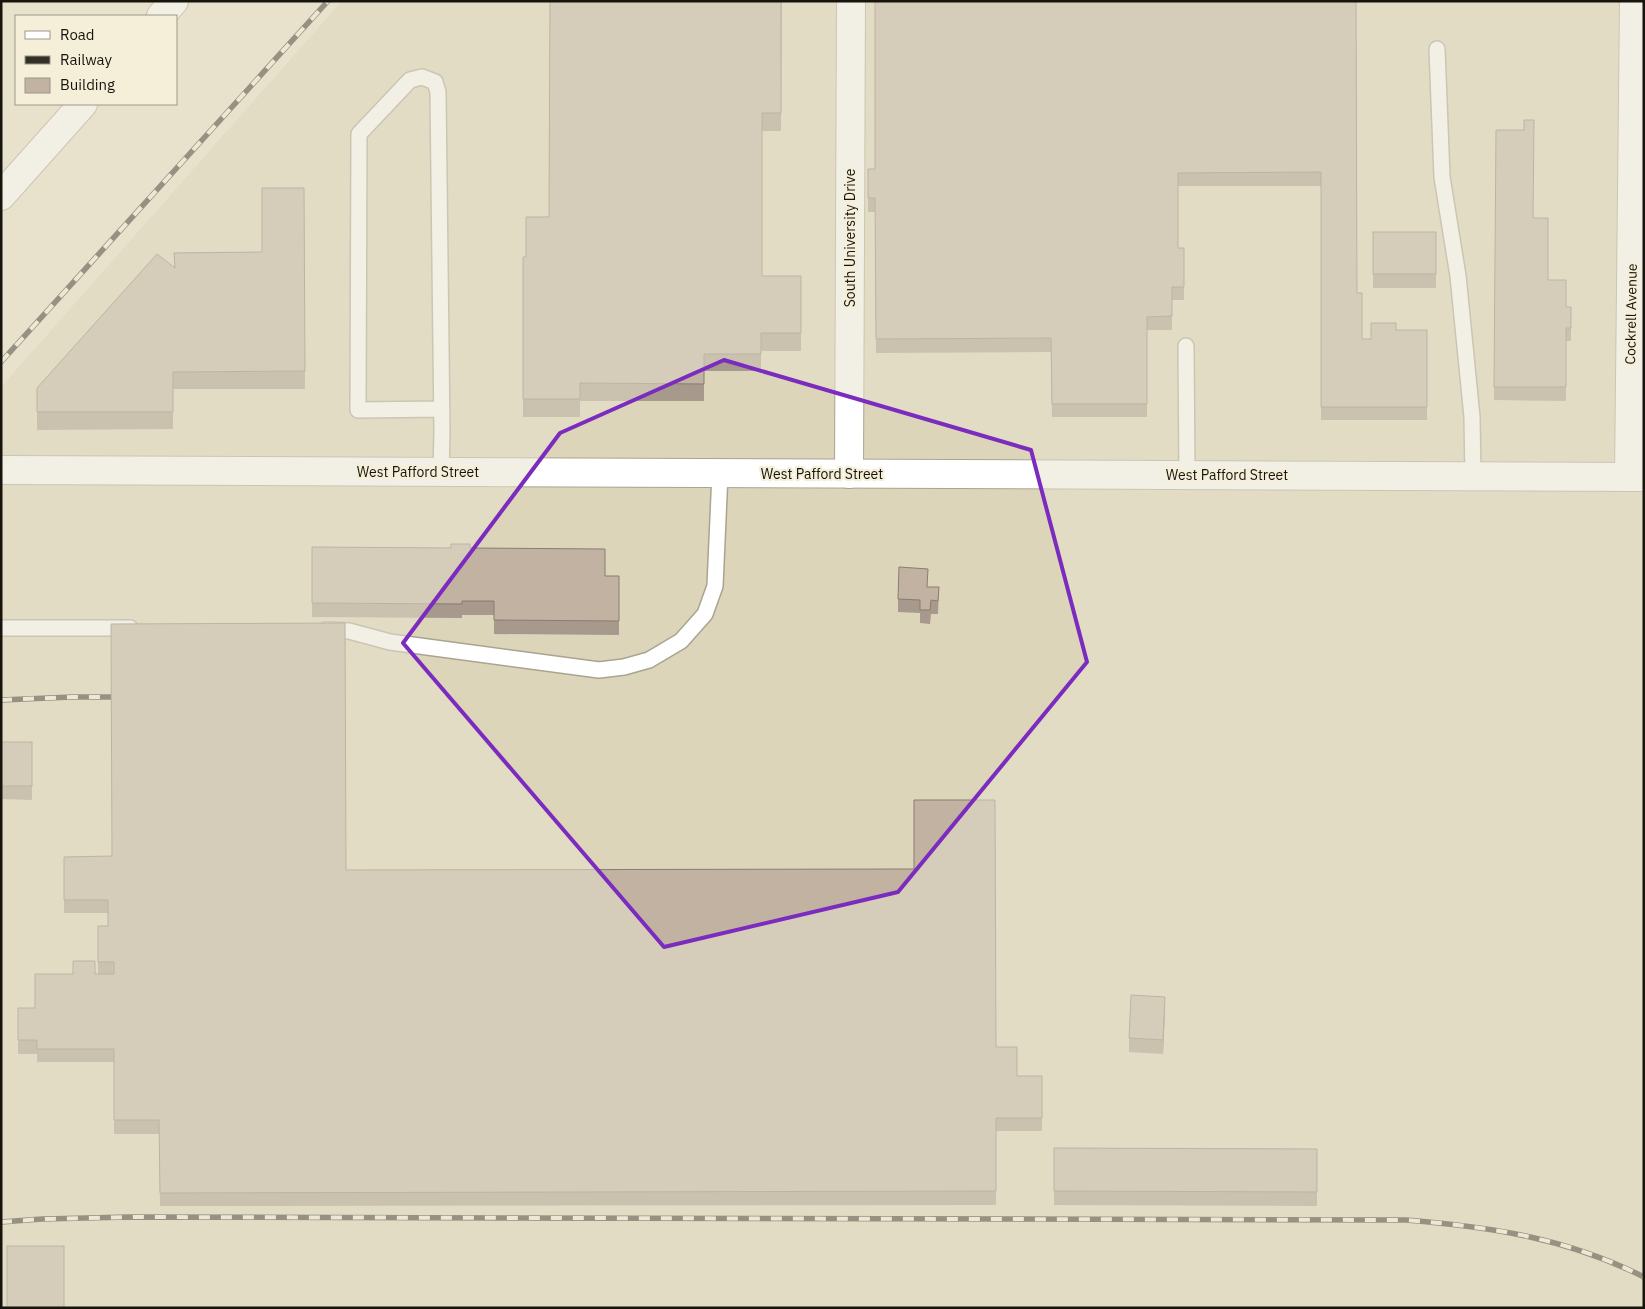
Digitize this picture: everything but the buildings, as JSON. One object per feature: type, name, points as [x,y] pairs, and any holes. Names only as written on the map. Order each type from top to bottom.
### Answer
[{"type":"street","points":[[162,15],[174,1]]},
{"type":"street","name":"South University Drive","points":[[849,474],[850,1]]},
{"type":"street","name":"Cockrell Avenue","points":[[1634,1],[1638,132],[1636,477]]},
{"type":"street","points":[[1,196],[82,105]]},
{"type":"street","name":"West Pafford Street","points":[[1,470],[1636,477]]},
{"type":"lane","points":[[1437,49],[1442,177],[1459,285],[1472,417],[1473,476]]},
{"type":"lane","points":[[441,472],[442,410],[438,92],[435,82],[422,77],[410,80],[359,134],[358,410],[442,410]]},
{"type":"lane","points":[[1186,346],[1187,475]]},
{"type":"lane","points":[[309,630],[349,631],[390,642],[600,670],[649,660],[681,641],[705,614],[716,586],[720,474]]},
{"type":"lane","points":[[1,628],[141,628]]},
{"type":"highlighted area","points":[[724,360],[1031,450],[1087,662],[898,892],[664,947],[403,643],[560,433]]},
{"type":"shaded area","points":[[342,1],[1644,1],[1644,1308],[1,1308],[1,387]]},
{"type":"railway","points":[[1,362],[328,1]]},
{"type":"railway","points":[[1,700],[112,697]]},
{"type":"railway","points":[[1,1222],[129,1217],[1406,1220],[1468,1226],[1528,1236],[1586,1253],[1644,1277]]}]
